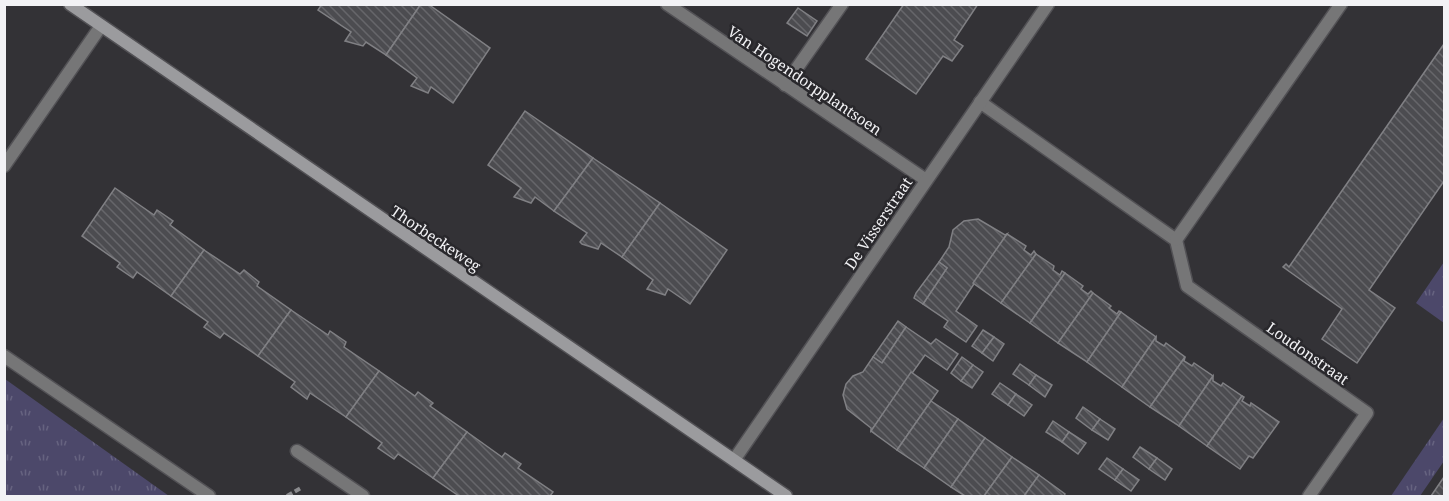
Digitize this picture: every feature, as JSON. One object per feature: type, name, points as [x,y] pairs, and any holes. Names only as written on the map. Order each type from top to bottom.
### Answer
[{"type":"street","name":"Thorbeckeweg","points":[[70,4],[786,496]]},
{"type":"street","name":"Van Hogendorpplantsoen","points":[[667,4],[926,180]]},
{"type":"street","points":[[786,85],[842,4]]},
{"type":"street","name":"De Visserstraat","points":[[734,460],[1048,4]]},
{"type":"street","points":[[980,102],[1176,240],[1341,4]]},
{"type":"street","points":[[4,166],[101,26]]},
{"type":"street","name":"Loudonstraat","points":[[1176,240],[1187,286],[1367,413],[1309,496]]},
{"type":"street","points":[[4,356],[209,496]]},
{"type":"street","points":[[297,451],[363,496]]},
{"type":"green space","points":[[1444,262],[1444,323],[1416,303]]},
{"type":"green space","points":[[5,379],[169,496],[5,496]]},
{"type":"green space","points":[[1444,418],[1444,461],[1420,496],[1391,496]]},
{"type":"building","points":[[322,4],[421,4],[386,55],[366,42],[363,46],[345,41],[351,32],[318,10]]},
{"type":"building","points":[[421,4],[428,4],[490,48],[453,103],[431,87],[428,93],[411,86],[417,78],[386,55]]},
{"type":"building","points":[[904,4],[978,4],[954,40],[963,46],[952,61],[943,56],[916,94],[866,59]]},
{"type":"building","points":[[798,8],[817,21],[807,36],[787,23]]},
{"type":"building","points":[[1444,44],[1444,181],[1369,290],[1395,308],[1357,363],[1322,339],[1342,309],[1283,267],[1286,264],[1289,267]]},
{"type":"building","points":[[525,111],[593,158],[554,211],[535,197],[531,203],[514,197],[521,188],[488,165]]},
{"type":"building","points":[[593,158],[660,203],[622,257],[601,243],[598,249],[582,244],[580,242],[587,233],[554,211]]},
{"type":"building","points":[[115,188],[154,215],[157,210],[173,221],[170,225],[204,250],[171,296],[137,272],[133,278],[117,267],[120,263],[82,236]]},
{"type":"building","points":[[660,203],[727,250],[690,304],[668,289],[665,295],[647,289],[653,280],[622,257]]},
{"type":"building","points":[[978,219],[1005,235],[1007,234],[956,311],[977,326],[966,342],[944,327],[948,321],[923,304],[947,268],[939,262],[949,247],[953,230],[964,221]]},
{"type":"building","points":[[1007,234],[1026,246],[1024,250],[1031,255],[1034,251],[1036,254],[1001,303],[973,283]]},
{"type":"building","points":[[204,250],[240,274],[244,270],[259,282],[257,286],[291,310],[258,356],[224,333],[220,338],[204,327],[208,322],[171,296]]},
{"type":"building","points":[[1036,254],[1054,266],[1053,270],[1060,275],[1062,271],[1065,273],[1030,323],[1001,303]]},
{"type":"building","points":[[939,262],[947,268],[923,304],[914,298]]},
{"type":"building","points":[[1065,273],[1083,286],[1081,289],[1088,294],[1091,291],[1093,293],[1058,343],[1030,323]]},
{"type":"building","points":[[1093,293],[1111,306],[1109,308],[1117,314],[1121,312],[1087,362],[1058,343]]},
{"type":"building","points":[[291,310],[328,335],[330,331],[346,342],[344,347],[379,371],[346,417],[310,393],[307,399],[291,387],[295,382],[258,356]]},
{"type":"building","points":[[1121,312],[1156,337],[1122,387],[1087,362]]},
{"type":"building","points":[[898,321],[906,327],[882,363],[873,357]]},
{"type":"building","points":[[906,327],[931,344],[936,339],[958,354],[947,370],[925,355],[871,431],[871,428],[847,409],[843,395],[846,384],[853,376],[863,372],[873,357],[882,363]]},
{"type":"building","points":[[983,330],[994,337],[982,353],[972,346]]},
{"type":"building","points":[[994,337],[1004,344],[993,361],[982,353]]},
{"type":"building","points":[[1156,337],[1156,341],[1164,346],[1166,343],[1185,357],[1150,407],[1122,387]]},
{"type":"building","points":[[962,357],[973,365],[961,381],[951,373]]},
{"type":"building","points":[[1185,357],[1184,361],[1192,366],[1194,363],[1213,376],[1179,426],[1150,407]]},
{"type":"building","points":[[1020,364],[1036,375],[1029,385],[1013,374]]},
{"type":"building","points":[[973,365],[983,372],[972,388],[961,381]]},
{"type":"building","points":[[379,371],[415,396],[418,392],[433,403],[430,406],[467,432],[433,478],[398,454],[394,459],[378,448],[382,443],[346,417]]},
{"type":"building","points":[[911,372],[938,391],[897,450],[871,431]]},
{"type":"building","points":[[1036,375],[1052,385],[1045,397],[1029,385]]},
{"type":"building","points":[[1213,376],[1213,381],[1221,386],[1223,383],[1242,396],[1207,446],[1179,426]]},
{"type":"building","points":[[1000,383],[1016,394],[1008,405],[992,394]]},
{"type":"building","points":[[1016,394],[1032,405],[1024,416],[1008,405]]},
{"type":"building","points":[[1242,396],[1244,397],[1242,401],[1250,406],[1251,403],[1279,422],[1253,458],[1249,456],[1240,469],[1207,446]]},
{"type":"building","points":[[931,401],[958,419],[924,468],[897,450]]},
{"type":"building","points":[[1083,407],[1100,419],[1092,430],[1076,418]]},
{"type":"building","points":[[958,419],[985,438],[951,487],[924,468]]},
{"type":"building","points":[[1100,419],[1115,429],[1108,440],[1092,430]]},
{"type":"building","points":[[1053,421],[1069,432],[1062,442],[1046,432]]},
{"type":"building","points":[[467,432],[502,457],[505,453],[521,464],[518,468],[553,492],[550,496],[459,496],[433,478]]},
{"type":"building","points":[[1069,432],[1086,443],[1078,454],[1062,442]]},
{"type":"building","points":[[985,438],[1012,457],[984,496],[965,496],[951,487]]},
{"type":"building","points":[[1140,447],[1157,458],[1149,469],[1133,457]]},
{"type":"building","points":[[1012,457],[1039,475],[1024,496],[984,496]]},
{"type":"building","points":[[1107,458],[1123,469],[1115,480],[1099,469]]},
{"type":"building","points":[[1157,458],[1172,469],[1165,480],[1149,469]]},
{"type":"building","points":[[1123,469],[1139,480],[1131,491],[1115,480]]},
{"type":"building","points":[[1039,475],[1065,494],[1064,496],[1024,496]]},
{"type":"building","points":[[1444,477],[1444,496],[1431,496]]}]
